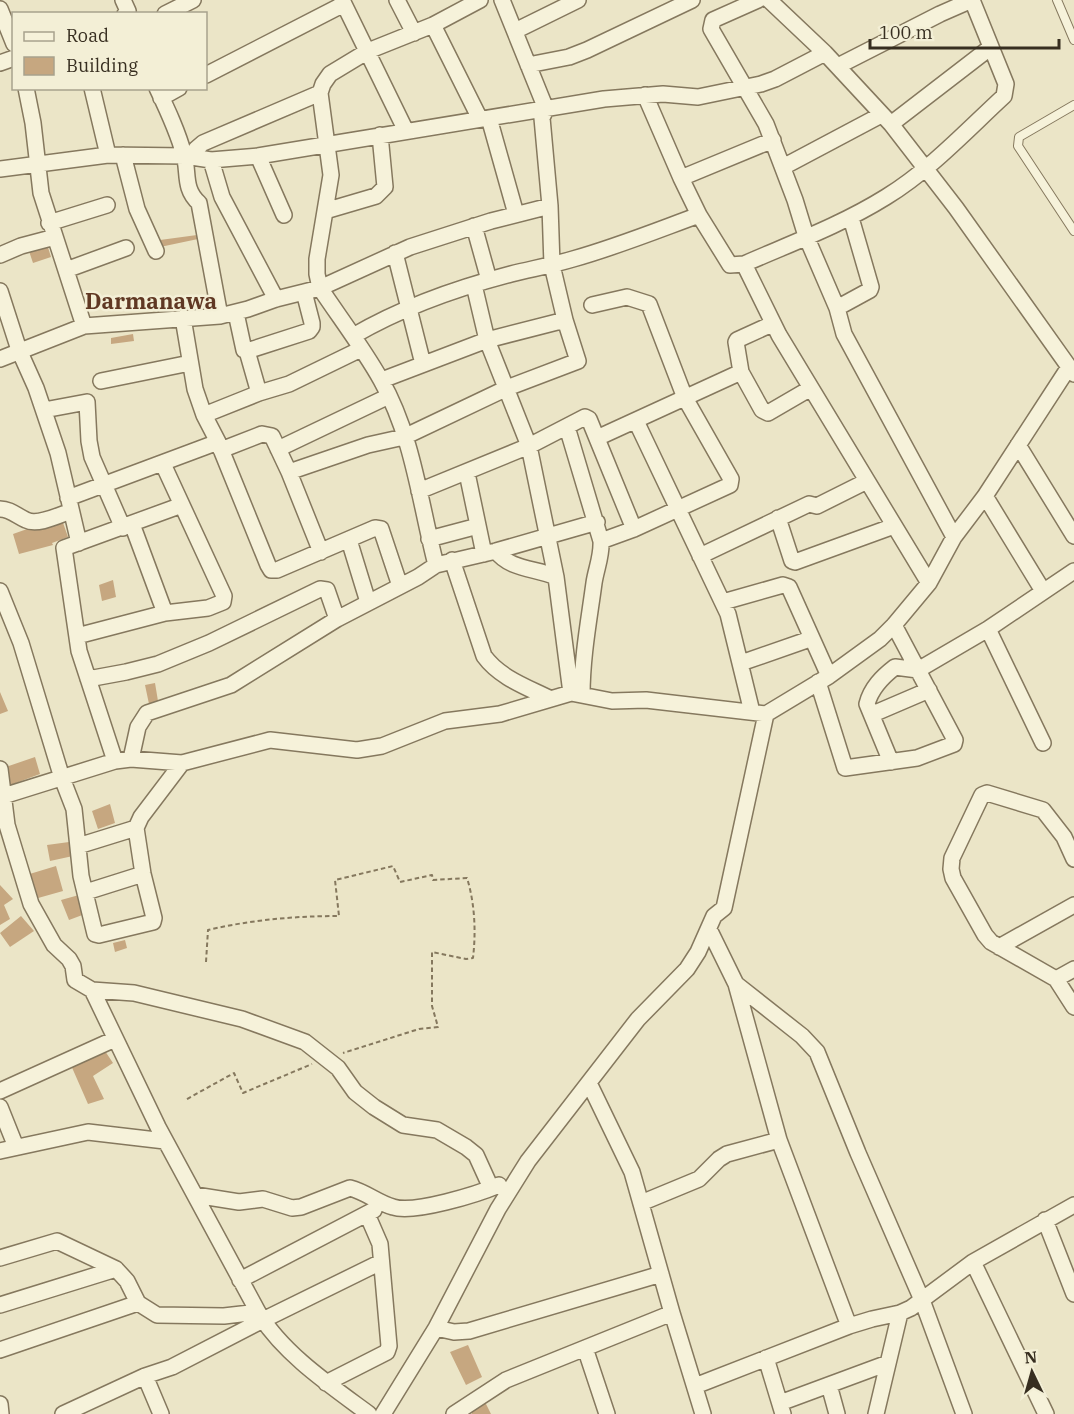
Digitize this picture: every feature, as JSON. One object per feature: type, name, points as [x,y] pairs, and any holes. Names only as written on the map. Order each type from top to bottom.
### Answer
[{"type":"street","points":[[397,0],[414,33]]},
{"type":"street","points":[[436,565],[412,457],[382,380],[320,288],[317,259],[331,175],[320,93],[330,74],[368,51],[433,25],[458,5],[480,0]]},
{"type":"street","points":[[289,472],[368,445],[404,436],[507,388],[578,363],[579,359],[565,320],[552,265],[550,206],[542,118],[546,109],[502,0]]},
{"type":"street","points":[[515,31],[578,0]]},
{"type":"street","points":[[528,65],[578,54],[692,0]]},
{"type":"street","points":[[758,0],[713,20],[711,29],[773,140],[806,236],[837,308],[848,341],[954,537]]},
{"type":"street","points":[[1,796],[115,761],[131,759],[182,763],[270,740],[357,750],[370,749],[445,721],[500,714],[577,694],[612,701],[646,700],[759,713],[823,679],[880,639],[894,625],[929,583],[954,537],[1072,370],[956,208],[886,120],[838,66],[769,0]]},
{"type":"street","points":[[645,95],[699,215],[730,265],[744,264],[850,218],[887,196],[925,169],[1004,96],[1006,84],[972,0],[838,66]]},
{"type":"street","points":[[169,12],[189,1]]},
{"type":"street","points":[[207,74],[343,2],[406,131]]},
{"type":"street","points":[[0,9],[12,39]]},
{"type":"street","points":[[433,25],[485,118],[516,214]]},
{"type":"street","points":[[783,167],[886,120],[991,47]]},
{"type":"street","points":[[0,169],[115,155],[189,156],[211,159],[258,156],[485,118],[645,95],[698,97],[775,80],[825,53]]},
{"type":"street","points":[[26,90],[41,193],[84,326]]},
{"type":"street","points":[[93,90],[115,155],[156,251]]},
{"type":"street","points":[[159,93],[189,156],[186,180],[193,197],[199,204],[220,316]]},
{"type":"street","points":[[189,156],[203,143],[320,93]]},
{"type":"street","points":[[325,211],[376,196],[382,192],[385,187],[380,135]]},
{"type":"street","points":[[681,178],[773,140]]},
{"type":"street","points":[[258,156],[284,215]]},
{"type":"street","points":[[211,159],[222,197],[276,299]]},
{"type":"street","points":[[0,255],[107,205]]},
{"type":"street","points":[[0,359],[84,326],[236,313],[276,299],[320,288],[395,253],[474,226],[550,206]]},
{"type":"street","points":[[204,415],[259,393],[289,384],[357,343],[376,323],[410,308],[482,283],[552,265],[699,215]]},
{"type":"street","points":[[837,308],[870,290],[871,287],[850,218]]},
{"type":"street","points":[[474,226],[487,340],[529,446],[577,694]]},
{"type":"street","points":[[66,270],[126,248]]},
{"type":"street","points":[[395,253],[423,364]]},
{"type":"street","points":[[744,264],[772,324],[929,583]]},
{"type":"street","points":[[0,291],[58,453],[79,543]]},
{"type":"street","points":[[247,351],[309,331],[312,323],[304,292]]},
{"type":"street","points":[[592,305],[627,297],[649,304],[685,398],[731,479],[730,485],[634,529],[601,541]]},
{"type":"street","points":[[236,313],[244,350],[247,351],[259,393]]},
{"type":"street","points":[[183,318],[189,363],[204,415],[271,570],[278,570],[375,528],[381,529],[400,586]]},
{"type":"street","points":[[382,380],[487,340],[565,320]]},
{"type":"street","points":[[772,324],[737,340],[735,346],[741,372],[764,412],[768,412],[811,388]]},
{"type":"street","points":[[101,381],[189,363]]},
{"type":"street","points":[[597,438],[741,372]]},
{"type":"street","points":[[278,449],[388,396]]},
{"type":"street","points":[[44,410],[87,402],[92,457],[104,485],[127,526],[165,613]]},
{"type":"street","points":[[419,491],[529,446],[588,418],[634,529]]},
{"type":"street","points":[[383,1414],[436,1328],[488,1228],[528,1161],[638,1018],[687,969],[715,918],[759,713],[723,602],[636,421]]},
{"type":"street","points":[[567,427],[597,522],[602,551],[597,568],[577,694]]},
{"type":"street","points":[[0,509],[9,510],[25,520],[36,522],[104,485],[163,464],[262,434],[272,436],[321,552]]},
{"type":"street","points":[[1018,446],[1074,536]]},
{"type":"street","points":[[77,636],[165,613],[208,608],[223,602],[224,599],[163,464]]},
{"type":"street","points":[[467,472],[478,526],[490,552],[506,563],[556,577]]},
{"type":"street","points":[[700,556],[809,504],[817,506],[867,481]]},
{"type":"street","points":[[985,496],[1043,591]]},
{"type":"street","points":[[115,761],[88,679],[77,636],[63,550],[182,505]]},
{"type":"street","points":[[778,518],[792,561],[795,562],[894,526]]},
{"type":"street","points":[[131,759],[138,727],[147,713],[231,686],[337,619],[418,577],[436,565],[548,537],[597,522]]},
{"type":"street","points":[[429,539],[478,526]]},
{"type":"street","points":[[349,540],[368,602]]},
{"type":"street","points":[[452,560],[484,656],[506,677],[551,699]]},
{"type":"street","points":[[891,762],[867,704],[869,696],[880,680],[895,667],[918,669],[988,629],[1074,571]]},
{"type":"street","points":[[723,602],[787,586],[810,639],[823,679],[845,768],[924,756],[954,744],[955,740],[894,625]]},
{"type":"street","points":[[88,679],[158,664],[209,643],[320,589],[327,590],[337,619]]},
{"type":"street","points":[[0,591],[21,643],[62,778],[74,809],[81,876],[95,934],[151,924],[154,918],[143,874],[136,828],[141,817],[182,763]]},
{"type":"street","points":[[988,629],[1043,743]]},
{"type":"street","points":[[741,663],[810,639]]},
{"type":"street","points":[[873,714],[929,690]]},
{"type":"street","points":[[0,769],[1,796],[7,825],[7,854],[38,920],[54,945],[69,959],[73,972],[92,990],[165,1141],[260,1316],[288,1348],[326,1383],[369,1414]]},
{"type":"street","points":[[1074,859],[1064,837],[1043,810],[989,793],[982,795],[952,858],[951,869],[953,878],[991,942],[1056,979],[1074,1007]]},
{"type":"street","points":[[78,846],[136,828]]},
{"type":"street","points":[[86,892],[143,874]]},
{"type":"street","points":[[999,947],[1074,905]]},
{"type":"street","points":[[715,918],[736,984],[779,1140],[849,1326]]},
{"type":"street","points":[[1056,979],[1074,969]]},
{"type":"street","points":[[736,984],[795,1029],[811,1043],[817,1052],[922,1300],[964,1414]]},
{"type":"street","points":[[92,990],[134,993],[242,1019],[305,1042],[338,1068],[355,1092],[374,1107],[403,1125],[437,1130],[466,1147],[476,1155],[491,1188]]},
{"type":"street","points":[[0,1091],[115,1039]]},
{"type":"street","points":[[589,1083],[626,1156],[704,1414]]},
{"type":"street","points":[[0,1107],[16,1147]]},
{"type":"street","points":[[0,1150],[88,1132],[165,1141]]},
{"type":"street","points":[[641,1203],[699,1179],[719,1158],[727,1154],[779,1140]]},
{"type":"street","points":[[195,1195],[239,1202],[263,1199],[292,1208],[301,1207],[350,1188],[384,1204],[404,1209],[427,1206],[491,1188],[519,1176]]},
{"type":"street","points":[[240,1280],[384,1204]]},
{"type":"street","points":[[695,1386],[849,1326],[900,1313],[974,1262],[1074,1205]]},
{"type":"street","points":[[326,1383],[387,1352],[389,1340],[380,1244],[367,1214]]},
{"type":"street","points":[[1045,1220],[1074,1294]]},
{"type":"street","points":[[0,1258],[57,1241],[116,1269],[127,1281],[138,1303],[157,1315],[260,1316]]},
{"type":"street","points":[[64,1414],[145,1376],[172,1367],[260,1316],[381,1262]]},
{"type":"street","points":[[974,1262],[1046,1414]]},
{"type":"street","points":[[0,1305],[116,1269]]},
{"type":"street","points":[[436,1328],[454,1332],[470,1331],[661,1274]]},
{"type":"street","points":[[0,1350],[138,1303]]},
{"type":"street","points":[[454,1414],[506,1380],[672,1313]]},
{"type":"street","points":[[876,1414],[900,1313]]},
{"type":"street","points":[[585,1348],[607,1414]]},
{"type":"street","points":[[766,1358],[781,1409],[829,1385],[888,1363]]},
{"type":"street","points":[[145,1376],[161,1414]]},
{"type":"street","points":[[829,1385],[837,1414]]},
{"type":"street","points":[[0,1404],[2,1414]]},
{"type":"lane","points":[[1057,0],[1074,40]]},
{"type":"lane","points":[[1074,105],[1019,137],[1017,141],[1018,146],[1074,231]]},
{"type":"path","points":[[206,962],[208,930],[231,924],[278,918],[339,916],[335,880],[340,878],[351,878],[393,866],[400,882],[432,875],[433,880],[467,878],[475,927],[473,958],[466,959],[432,952],[432,1006],[438,1027],[419,1029],[338,1054]]},
{"type":"path","points":[[187,1099],[234,1073],[243,1093],[318,1061]]},
{"type":"building","points":[[197,235],[198,239],[160,247],[160,240]]},
{"type":"building","points":[[46,241],[51,257],[33,263],[28,248]]},
{"type":"building","points":[[133,334],[134,341],[111,344],[111,338]]},
{"type":"building","points":[[61,517],[68,537],[52,543],[53,545],[19,554],[13,534]]},
{"type":"building","points":[[113,580],[116,597],[102,601],[99,585]]},
{"type":"building","points":[[155,683],[158,701],[149,704],[145,685]]},
{"type":"building","points":[[0,692],[8,711],[0,714]]},
{"type":"building","points":[[35,757],[40,774],[5,787],[0,769]]},
{"type":"building","points":[[110,804],[115,823],[98,829],[92,811]]},
{"type":"building","points":[[69,842],[73,856],[50,861],[47,845]]},
{"type":"building","points":[[56,866],[63,891],[31,900],[23,876]]},
{"type":"building","points":[[0,885],[13,899],[4,905],[10,919],[0,925]]},
{"type":"building","points":[[79,895],[85,914],[69,920],[61,900]]},
{"type":"building","points":[[21,916],[34,931],[10,947],[0,933]]},
{"type":"building","points":[[125,940],[127,948],[115,952],[113,943]]},
{"type":"building","points":[[103,1048],[113,1063],[93,1076],[104,1099],[88,1104],[70,1063]]},
{"type":"building","points":[[468,1345],[482,1377],[466,1385],[450,1352]]},
{"type":"building","points":[[482,1396],[491,1414],[472,1414],[468,1406]]},
{"type":"district","name":"Darmanawa","points":[[151,301]]}]
